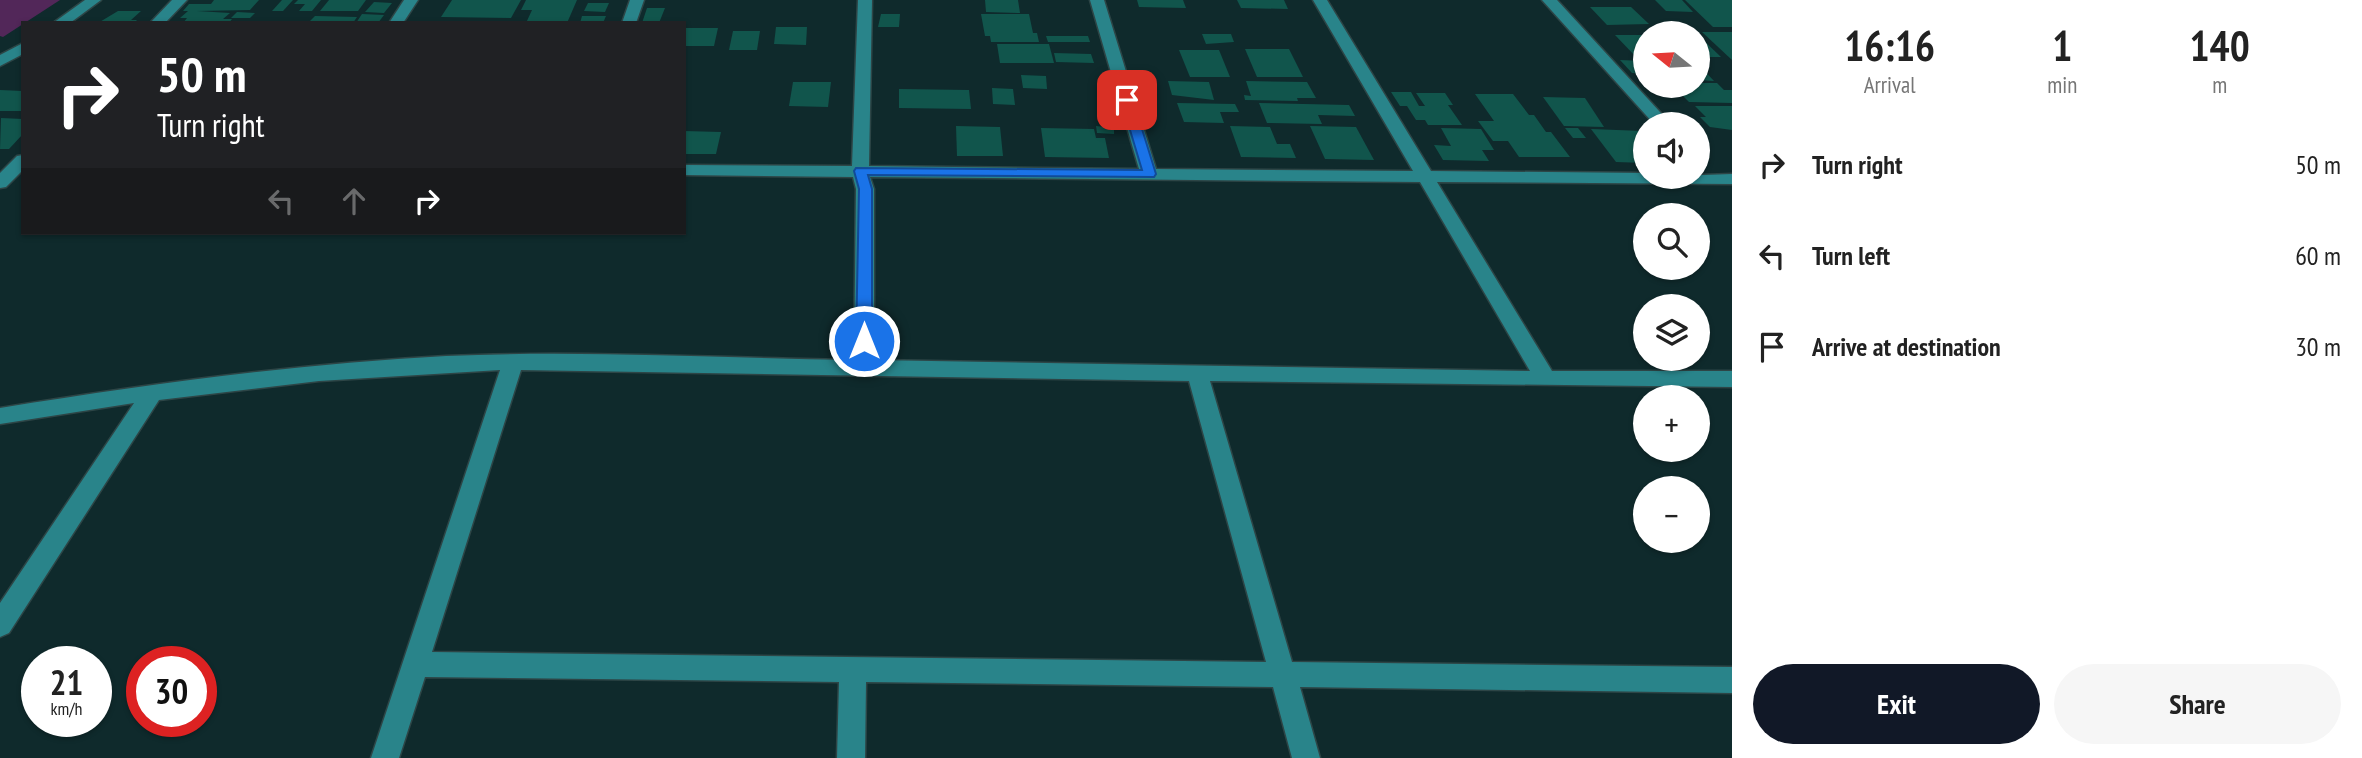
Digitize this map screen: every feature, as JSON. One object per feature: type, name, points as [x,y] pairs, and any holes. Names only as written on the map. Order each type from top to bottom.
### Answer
[{"type":"street","points":[[63,21],[94,0]]},
{"type":"street","points":[[159,21],[180,0]]},
{"type":"street","points":[[397,21],[411,0]]},
{"type":"street","points":[[630,21],[637,0]]},
{"type":"street","points":[[864,366],[865,189],[860,171],[865,0]]},
{"type":"street","points":[[1097,0],[1149,174]]},
{"type":"street","points":[[1321,0],[1546,379]]},
{"type":"street","points":[[1549,0],[1652,112]]},
{"type":"street","points":[[0,62],[21,48]]},
{"type":"street","points":[[0,183],[15,167]]},
{"type":"street","points":[[686,170],[1732,179]]},
{"type":"street","points":[[1710,176],[1713,179]]},
{"type":"street","points":[[385,758],[513,362]]},
{"type":"street","points":[[0,416],[154,390],[386,366],[513,362],[1546,379],[1732,379]]},
{"type":"street","points":[[1197,372],[1306,758]]},
{"type":"street","points":[[0,625],[154,390]]},
{"type":"street","points":[[417,664],[1731,682]]},
{"type":"street","points":[[850,758],[853,670]]},
{"type":"shaded area","points":[[0,0],[60,0],[28,21],[21,21],[21,25],[3,37],[0,36]]},
{"type":"building","points":[[214,0],[259,0],[250,10],[197,11],[230,13],[223,19],[232,19],[230,21],[185,21],[187,18],[180,18],[188,11],[183,11],[189,4],[211,4]]},
{"type":"building","points":[[282,0],[293,0],[283,11],[272,11]]},
{"type":"building","points":[[298,0],[321,0],[312,11],[299,11],[305,4],[294,4]]},
{"type":"building","points":[[329,0],[366,0],[358,11],[320,11]]},
{"type":"building","points":[[452,0],[521,0],[511,18],[441,17]]},
{"type":"building","points":[[526,0],[577,0],[568,21],[527,21],[532,10],[521,10]]},
{"type":"building","points":[[985,0],[1018,0],[1020,13],[986,12]]},
{"type":"building","points":[[1137,0],[1183,0],[1186,8],[1139,7]]},
{"type":"building","points":[[1237,0],[1284,0],[1288,9],[1241,8]]},
{"type":"building","points":[[1655,0],[1682,0],[1693,12],[1666,11]]},
{"type":"building","points":[[1685,0],[1732,0],[1732,27],[1713,27],[1710,21]]},
{"type":"building","points":[[374,2],[392,3],[384,13],[365,12]]},
{"type":"building","points":[[588,3],[609,3],[605,12],[584,11]]},
{"type":"building","points":[[1590,7],[1631,7],[1646,21],[1633,21],[1633,24],[1607,25]]},
{"type":"building","points":[[647,8],[665,8],[660,21],[643,21]]},
{"type":"building","points":[[118,11],[141,11],[131,20],[136,21],[101,21]]},
{"type":"building","points":[[237,12],[255,13],[250,18],[231,18]]},
{"type":"building","points":[[362,14],[384,15],[380,21],[357,21]]},
{"type":"building","points":[[881,14],[900,14],[899,27],[878,27]]},
{"type":"building","points":[[981,14],[1029,14],[1033,33],[1037,33],[1039,42],[991,42],[990,36],[985,36]]},
{"type":"building","points":[[315,16],[357,17],[354,21],[310,21]]},
{"type":"building","points":[[582,16],[606,16],[604,21],[581,21]]},
{"type":"building","points":[[776,27],[807,27],[806,45],[774,44]]},
{"type":"building","points":[[686,28],[718,28],[714,46],[686,46]]},
{"type":"building","points":[[733,31],[760,31],[757,50],[729,50]]},
{"type":"building","points":[[1710,32],[1732,32],[1732,60],[1710,39]]},
{"type":"building","points":[[1202,34],[1231,34],[1234,42],[1206,44]]},
{"type":"building","points":[[1615,35],[1633,35],[1633,54]]},
{"type":"building","points":[[1046,36],[1088,36],[1090,42],[1048,42]]},
{"type":"building","points":[[997,44],[1049,44],[1054,63],[1000,63]]},
{"type":"building","points":[[1710,46],[1721,57],[1710,57]]},
{"type":"building","points":[[1245,49],[1289,49],[1303,77],[1257,77]]},
{"type":"building","points":[[1179,50],[1219,50],[1230,77],[1190,77]]},
{"type":"building","points":[[1054,53],[1091,54],[1094,63],[1056,62]]},
{"type":"building","points":[[1620,60],[1633,61],[1632,73]]},
{"type":"building","points":[[1021,75],[1046,76],[1047,89],[1023,88]]},
{"type":"building","points":[[1168,81],[1209,82],[1214,100],[1172,95]]},
{"type":"building","points":[[1246,81],[1307,82],[1316,98],[1297,98],[1298,101],[1245,100],[1244,95],[1251,96]]},
{"type":"building","points":[[793,82],[831,82],[828,107],[789,106]]},
{"type":"building","points":[[1710,83],[1717,83],[1724,90],[1732,90],[1732,103],[1689,102],[1685,98],[1710,98]]},
{"type":"building","points":[[992,88],[1013,89],[1015,105],[993,104]]},
{"type":"building","points":[[899,89],[969,90],[971,109],[899,108]]},
{"type":"building","points":[[0,90],[21,91],[21,111],[0,111]]},
{"type":"building","points":[[1391,92],[1411,92],[1419,106],[1425,106],[1416,93],[1445,93],[1453,105],[1448,105],[1462,125],[1428,125],[1425,120],[1416,120],[1407,106],[1400,106]]},
{"type":"building","points":[[1475,94],[1513,94],[1546,132],[1551,132],[1570,157],[1519,157],[1508,141],[1493,141],[1478,121],[1494,121]]},
{"type":"building","points":[[1543,97],[1585,98],[1604,127],[1564,126]]},
{"type":"building","points":[[1177,103],[1235,104],[1239,112],[1220,112],[1224,123],[1184,122]]},
{"type":"building","points":[[1259,103],[1349,105],[1355,116],[1318,115],[1322,124],[1267,123]]},
{"type":"building","points":[[1695,106],[1732,106],[1732,130],[1710,127],[1710,112],[1701,112]]},
{"type":"building","points":[[1,118],[21,119],[21,136],[9,149],[0,149]]},
{"type":"building","points":[[956,126],[1000,127],[1003,156],[957,156]]},
{"type":"building","points":[[1096,126],[1114,128],[1114,134],[1097,133]]},
{"type":"building","points":[[1230,126],[1270,127],[1277,144],[1290,144],[1296,158],[1241,157]]},
{"type":"building","points":[[1310,126],[1356,127],[1374,160],[1325,159]]},
{"type":"building","points":[[1041,128],[1094,129],[1096,138],[1105,138],[1109,158],[1045,157]]},
{"type":"building","points":[[1441,128],[1481,129],[1494,150],[1482,150],[1489,161],[1443,160],[1434,145],[1451,146]]},
{"type":"building","points":[[1565,128],[1578,128],[1586,138],[1573,138]]},
{"type":"building","points":[[1591,129],[1633,131],[1633,163],[1616,162]]},
{"type":"building","points":[[686,131],[721,132],[716,154],[686,154]]},
{"type":"route","points":[[864,341],[865,189],[860,171],[1149,174],[1127,100]]}]
